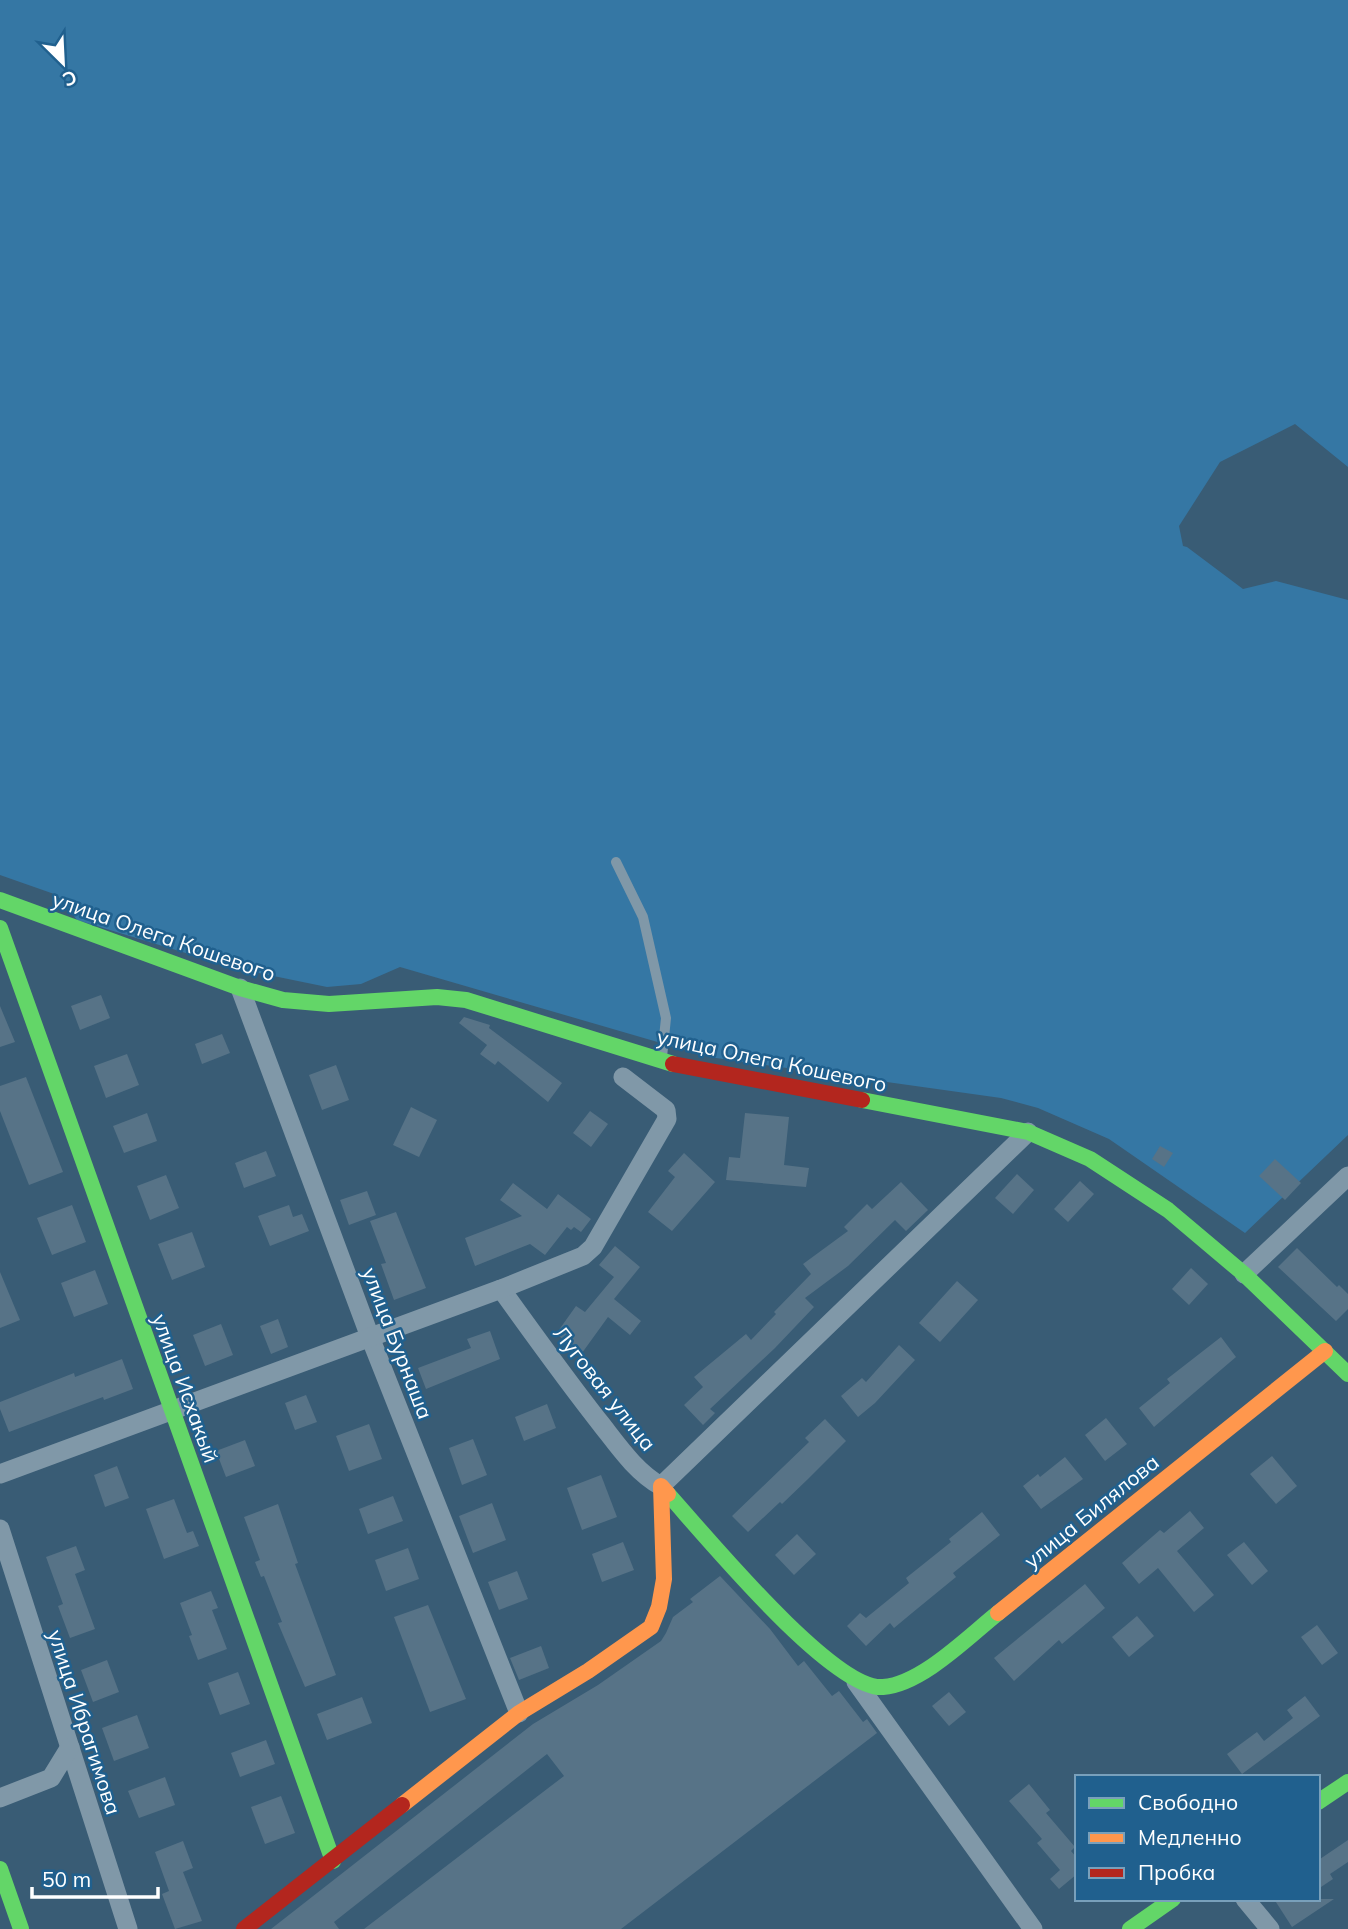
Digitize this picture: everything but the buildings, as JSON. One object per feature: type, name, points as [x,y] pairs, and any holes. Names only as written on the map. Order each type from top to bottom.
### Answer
[{"type":"street","name":"улица Олега Кошевого","points":[[0,900],[240,988],[283,1000],[330,1003],[437,997],[466,1000],[662,1061],[1028,1132],[1090,1159],[1168,1210],[1244,1274],[1348,1374]]},
{"type":"street","name":"улица Исхакый","points":[[0,928],[333,1861]]},
{"type":"street","name":"улица Бурнаша","points":[[240,988],[370,1337],[519,1713]]},
{"type":"street","points":[[0,1474],[572,1262],[593,1247],[667,1119],[666,1110],[623,1077]]},
{"type":"street","points":[[244,1929],[519,1713],[651,1627],[659,1607],[664,1579],[661,1486],[1028,1132]]},
{"type":"street","points":[[1244,1274],[1348,1176]]},
{"type":"street","name":"Луговая улица","points":[[501,1289],[629,1459],[646,1478],[661,1486]]},
{"type":"street","name":"улица Билялова","points":[[866,1685],[903,1682],[933,1665],[1325,1351]]},
{"type":"street","points":[[661,1486],[772,1607],[830,1664],[866,1685],[1033,1929]]},
{"type":"street","name":"улица Ибрагимова","points":[[0,1529],[128,1929]]},
{"type":"street","points":[[0,1798],[51,1778],[70,1747]]},
{"type":"street","points":[[1320,1801],[1348,1782]]},
{"type":"street","points":[[0,1869],[21,1929]]},
{"type":"street","points":[[1130,1929],[1170,1901]]},
{"type":"street","points":[[1247,1901],[1270,1929]]},
{"type":"lane","points":[[616,862],[643,917],[664,1005],[666,1018],[662,1061]]},
{"type":"shaded area","points":[[0,0],[1348,0],[1348,467],[1295,424],[1220,462],[1179,526],[1183,546],[1243,589],[1276,581],[1348,600],[1348,1135],[1245,1233],[1109,1139],[1038,1108],[1001,1098],[709,1057],[400,967],[361,984],[327,987],[235,968],[77,920],[57,895],[0,875]]},
{"type":"traffic: fast","points":[[0,900],[240,988],[283,1000],[329,1004],[437,997],[466,1000],[673,1064]]},
{"type":"traffic: fast","points":[[0,928],[333,1861]]},
{"type":"traffic: fast","points":[[862,1100],[1028,1132],[1090,1159],[1168,1210],[1244,1274],[1348,1374]]},
{"type":"traffic: fast","points":[[668,1494],[770,1607],[833,1664],[861,1681],[883,1687],[913,1677],[944,1658],[998,1613]]},
{"type":"traffic: fast","points":[[1320,1801],[1348,1782]]},
{"type":"traffic: fast","points":[[0,1869],[21,1929]]},
{"type":"traffic: fast","points":[[1130,1929],[1170,1901]]},
{"type":"traffic: slow","points":[[998,1613],[1325,1351]]},
{"type":"traffic: slow","points":[[402,1805],[519,1713],[588,1671],[651,1627],[659,1607],[664,1579],[661,1486],[668,1494]]},
{"type":"traffic: jam","points":[[673,1064],[862,1100]]},
{"type":"traffic: jam","points":[[244,1929],[402,1805]]}]
